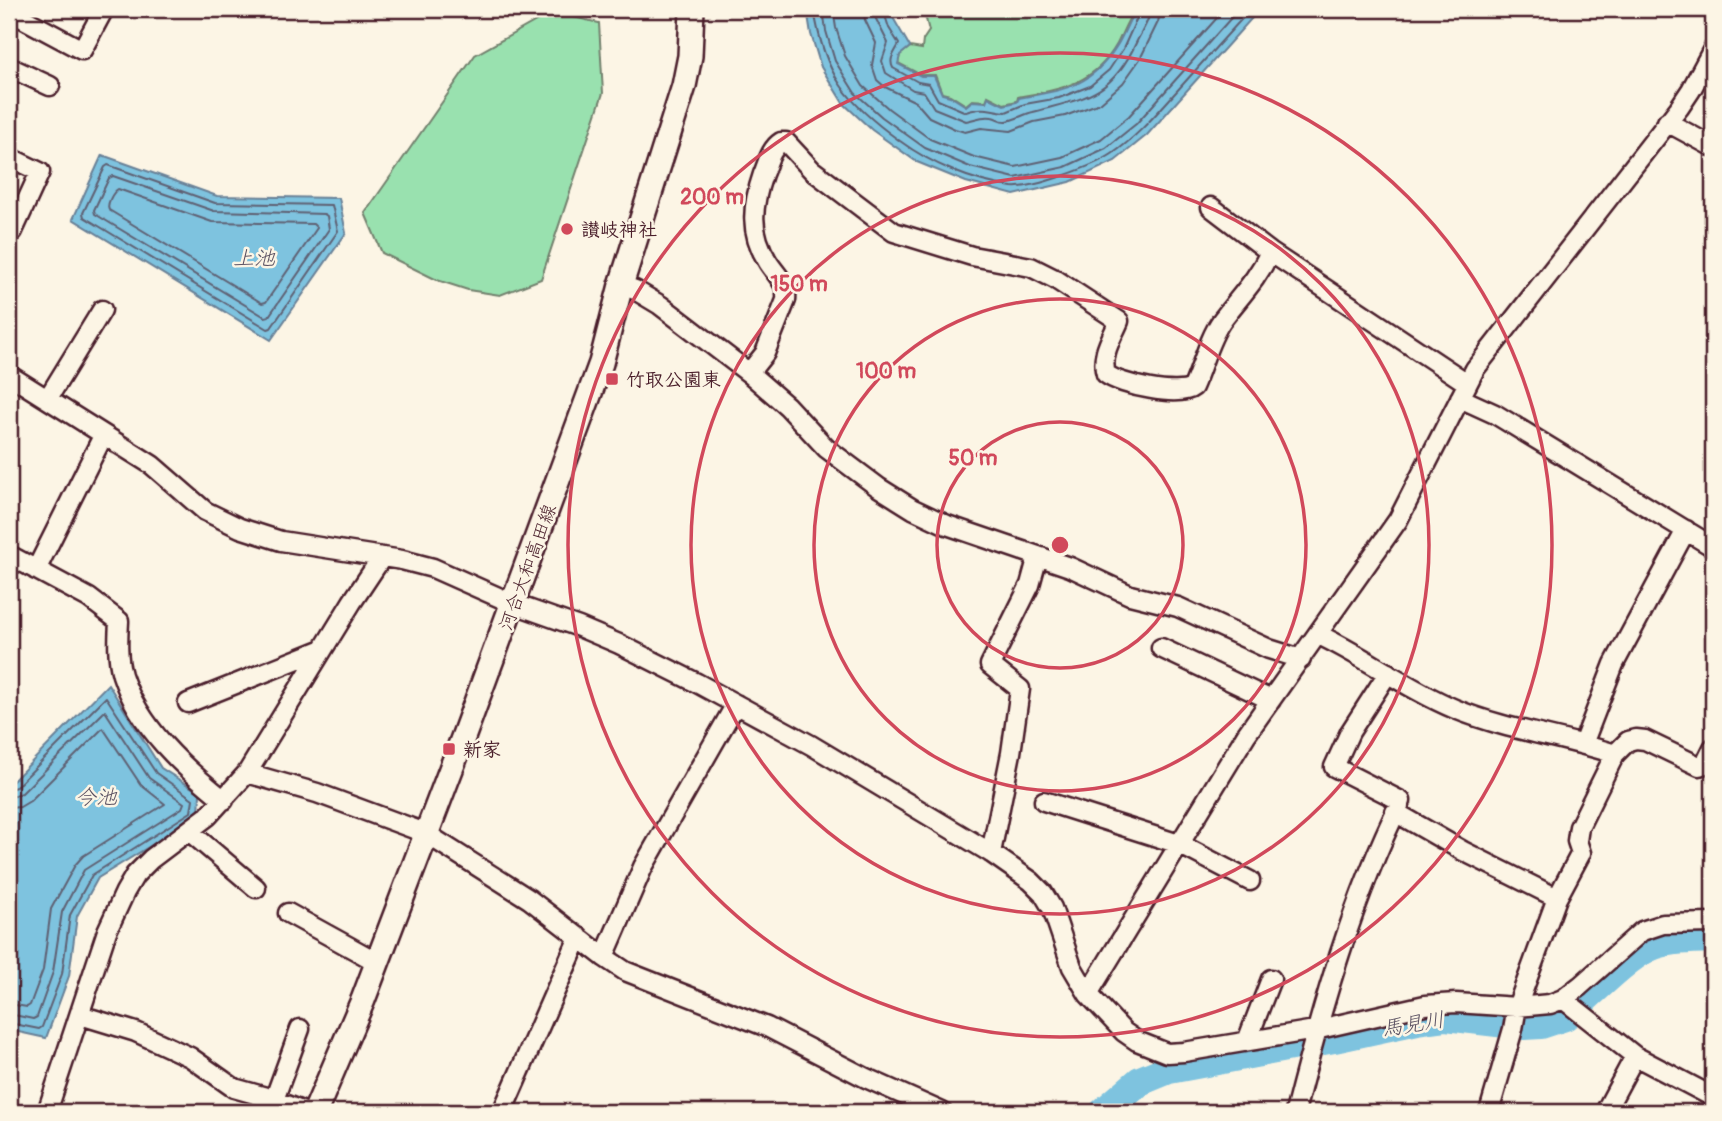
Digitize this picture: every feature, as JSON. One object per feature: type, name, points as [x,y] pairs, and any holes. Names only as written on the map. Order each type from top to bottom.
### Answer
[{"type":"main road","name":"河合大和高田線","points":[[315,1112],[377,962],[514,604],[601,363],[621,285],[684,86],[690,56],[692,9]]},
{"type":"street","points":[[9,11],[82,50],[104,9]]},
{"type":"street","points":[[1088,995],[1233,756],[1398,520],[1484,356],[1691,90],[1713,49]]},
{"type":"street","points":[[9,67],[50,86]]},
{"type":"street","points":[[1667,122],[1713,147]]},
{"type":"street","points":[[749,373],[765,353],[786,300],[784,283],[763,253],[753,213],[754,199],[773,150],[781,142],[786,142],[812,170],[894,232],[972,256],[1031,267],[1055,279],[1119,321],[1104,355],[1104,365],[1106,374],[1122,383],[1179,392],[1193,387],[1214,334],[1222,320],[1256,279],[1270,252]]},
{"type":"street","points":[[9,157],[40,172],[13,231],[9,229]]},
{"type":"street","points":[[1211,207],[1494,414],[1713,547]]},
{"type":"street","points":[[621,285],[660,305],[749,373],[787,406],[826,448],[897,499],[947,525],[1079,570],[1130,595],[1178,607],[1269,649],[1301,659]]},
{"type":"street","points":[[48,398],[102,310]]},
{"type":"street","points":[[9,375],[163,474],[205,511],[240,528],[281,541],[433,568],[514,604],[619,644],[736,704],[861,774],[1017,869],[1042,892],[1052,908],[1078,980],[1088,995],[1124,1032],[1152,1049],[1167,1053],[1247,1041],[1313,1040],[1441,1003],[1515,1017],[1550,1004],[1571,1006],[1635,1056],[1713,1097]]},
{"type":"street","points":[[36,570],[103,436]]},
{"type":"street","points":[[1583,744],[1620,653],[1686,530]]},
{"type":"street","points":[[9,555],[89,598],[119,621],[119,657],[130,693],[181,765],[223,800]]},
{"type":"street","points":[[991,853],[1011,753],[1020,689],[990,665],[1030,585],[1038,556]]},
{"type":"street","points":[[47,1112],[107,931],[135,875],[151,859],[190,832],[247,773],[383,557]]},
{"type":"street","points":[[1318,635],[1456,709],[1482,719],[1615,754]]},
{"type":"street","points":[[1161,648],[1271,700]]},
{"type":"street","points":[[188,703],[323,649]]},
{"type":"street","points":[[1295,1112],[1313,1040],[1346,933],[1401,801],[1334,766],[1350,732],[1388,673]]},
{"type":"street","points":[[604,957],[643,867],[736,704]]},
{"type":"street","points":[[1489,1112],[1515,1017],[1557,898],[1581,853],[1577,841],[1579,827],[1615,754],[1628,741],[1636,739],[1656,744],[1699,766],[1711,760]]},
{"type":"street","points":[[247,773],[317,793],[425,833],[529,899],[625,971],[789,1037],[836,1063],[942,1112]]},
{"type":"street","points":[[1044,801],[1179,844],[1250,881]]},
{"type":"street","points":[[1395,812],[1463,851],[1557,898]]},
{"type":"street","points":[[190,832],[256,888]]},
{"type":"street","points":[[288,913],[377,962]]},
{"type":"street","points":[[1571,1006],[1642,931],[1664,924],[1713,922]]},
{"type":"street","points":[[502,1112],[579,937]]},
{"type":"street","points":[[1247,1041],[1271,979]]},
{"type":"street","points":[[80,1015],[136,1032],[190,1058],[234,1088],[304,1112]]},
{"type":"street","points":[[274,1100],[300,1029]]},
{"type":"street","points":[[1605,1112],[1635,1056]]},
{"type":"green space","points":[[913,9],[1135,9],[1108,58],[1087,77],[1062,88],[1018,97],[1017,101],[1004,104],[988,96],[986,101],[972,100],[966,105],[942,93],[935,75],[921,75],[898,63],[900,55],[910,47],[922,49],[923,40],[929,31],[926,19]]},
{"type":"green space","points":[[552,12],[599,23],[603,93],[541,279],[500,295],[468,290],[437,280],[382,253],[365,213],[475,55]]},
{"type":"water","points":[[807,9],[888,9],[910,47],[900,55],[898,64],[921,76],[934,76],[942,94],[966,106],[972,101],[986,102],[988,97],[1004,105],[1017,102],[1019,98],[1062,89],[1085,79],[1106,61],[1136,9],[1260,9],[1147,135],[1115,161],[1070,182],[1014,195],[966,182],[917,162],[872,130],[843,103],[821,67]]},
{"type":"water","name":"上池","points":[[102,155],[217,196],[339,198],[346,233],[271,340],[73,219]]},
{"type":"water","name":"今池","points":[[108,684],[161,768],[200,793],[199,816],[98,878],[77,916],[69,976],[46,1038],[9,1030],[9,785]]},
{"type":"waterway","name":"馬見川","points":[[1104,1112],[1140,1081],[1169,1069],[1446,1016],[1523,1025],[1541,1024],[1565,1016],[1639,952],[1673,940],[1713,938]]},
{"type":"place","name":"讃岐神社","points":[[567,229]]},
{"type":"place","name":"竹取公園東","points":[[612,379]]},
{"type":"place","name":"新家","points":[[449,749]]}]
